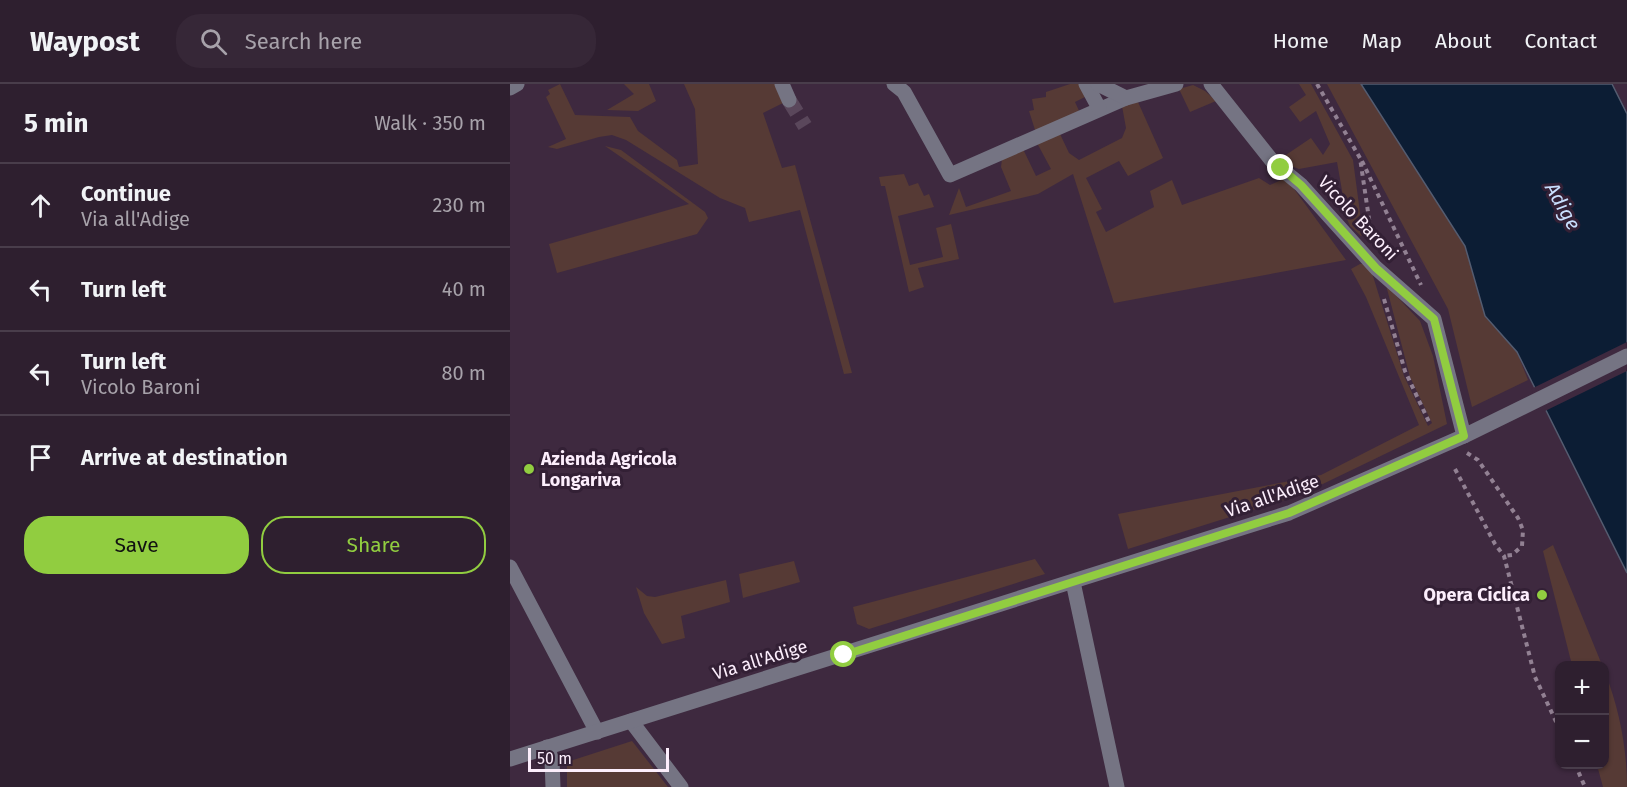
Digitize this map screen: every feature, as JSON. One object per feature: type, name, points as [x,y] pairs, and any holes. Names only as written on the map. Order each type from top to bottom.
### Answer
[{"type":"street","points":[[510,88],[517,84]]},
{"type":"street","points":[[783,84],[789,100]]},
{"type":"street","points":[[894,84],[908,99],[950,175],[1099,108],[1176,84]]},
{"type":"street","points":[[1086,84],[1099,108]]},
{"type":"street","points":[[1098,84],[1126,98]]},
{"type":"street","name":"Vicolo Baroni","points":[[1211,84],[1273,162],[1301,185],[1376,268],[1434,319],[1470,433]]},
{"type":"street","name":"Via all'Adige","points":[[510,759],[1289,513],[1470,433],[1627,356]]},
{"type":"street","points":[[510,567],[597,732]]},
{"type":"street","points":[[1073,582],[1117,787]]},
{"type":"street","points":[[631,721],[681,787]]},
{"type":"street","points":[[547,747],[552,759],[553,787]]},
{"type":"path","points":[[1360,158],[1422,288]]},
{"type":"path","points":[[1455,469],[1495,544],[1504,556],[1535,677],[1555,719]]},
{"type":"path","points":[[1577,769],[1586,787]]},
{"type":"shaded area","points":[[560,84],[575,115],[630,117],[638,131],[677,160],[679,167],[698,164],[695,109],[684,84],[776,84],[785,102],[763,113],[782,168],[795,165],[852,373],[844,374],[800,210],[749,222],[745,208],[720,198],[626,140],[612,135],[557,149],[548,147],[566,139],[546,97],[550,94],[548,90]]},
{"type":"shaded area","points":[[624,84],[649,84],[656,101],[638,111],[607,110],[634,94]]},
{"type":"shaded area","points":[[1070,84],[1079,84],[1089,95],[1075,102],[1080,113],[1036,133],[1029,111],[1034,110],[1032,99],[1046,97],[1046,92]]},
{"type":"shaded area","points":[[1299,84],[1311,84],[1353,160],[1363,235],[1361,236],[1350,226],[1347,219],[1337,162],[1299,169],[1277,161],[1311,138],[1323,155],[1330,144],[1316,111],[1300,122],[1289,107],[1306,95]]},
{"type":"shaded area","points":[[1327,84],[1361,84],[1465,246],[1485,316],[1517,352],[1528,380],[1472,407],[1448,309]]},
{"type":"shaded area","points":[[1193,85],[1205,91],[1216,101],[1190,112],[1179,89]]},
{"type":"shaded area","points":[[1138,102],[1163,158],[1128,176],[1119,161],[1086,178],[1102,209],[1096,212],[1106,232],[1154,207],[1150,191],[1172,180],[1182,205],[1259,178],[1270,185],[1286,178],[1346,260],[1114,303],[1073,174],[1038,194],[949,215],[959,188],[966,207],[1011,191],[1001,167],[1002,159],[1023,149],[1036,176],[1051,169],[1037,143],[1060,134],[1069,153],[1079,160],[1122,138],[1126,128],[1122,106]]},
{"type":"shaded area","points":[[605,146],[621,150],[705,212],[708,218],[697,234],[557,273],[549,244],[689,204]]},
{"type":"shaded area","points":[[904,174],[909,186],[918,183],[924,196],[929,194],[934,207],[898,216],[910,265],[943,257],[936,228],[951,224],[959,259],[918,268],[924,287],[909,292],[885,186],[881,186],[879,177]]},
{"type":"shaded area","points":[[1364,264],[1372,273],[1404,376],[1428,426],[1432,423],[1410,377],[1386,285],[1420,321],[1433,356],[1447,424],[1300,495],[1128,549],[1118,514],[1321,475],[1419,425],[1366,297],[1351,269]]},
{"type":"shaded area","points":[[1553,545],[1600,661],[1571,661],[1543,551]]},
{"type":"shaded area","points":[[1035,559],[1045,574],[869,629],[857,624],[853,607]]},
{"type":"shaded area","points":[[794,561],[800,582],[743,598],[739,574]]},
{"type":"shaded area","points":[[726,580],[730,602],[681,616],[685,638],[662,644],[644,613],[636,587],[647,596],[655,597]]},
{"type":"shaded area","points":[[1609,684],[1621,728],[1626,757],[1627,787],[1603,787],[1598,769],[1609,769]]},
{"type":"shaded area","points":[[632,741],[668,787],[567,787],[567,762]]},
{"type":"water","name":"Adige","points":[[1361,84],[1612,84],[1627,114],[1627,573],[1517,352],[1485,316],[1465,246]]},
{"type":"pier","points":[[1627,342],[1627,371],[1543,412],[1531,389]]},
{"type":"tunnel","points":[[789,100],[805,126]]},
{"type":"place","name":"Azienda Agricola Longariva","points":[[529,469]]},
{"type":"place","name":"Opera Ciclica","points":[[1542,595]]},
{"type":"route","points":[[844,655],[1289,513],[1333,496],[1464,436],[1434,319],[1376,268],[1301,185],[1281,168]]}]
